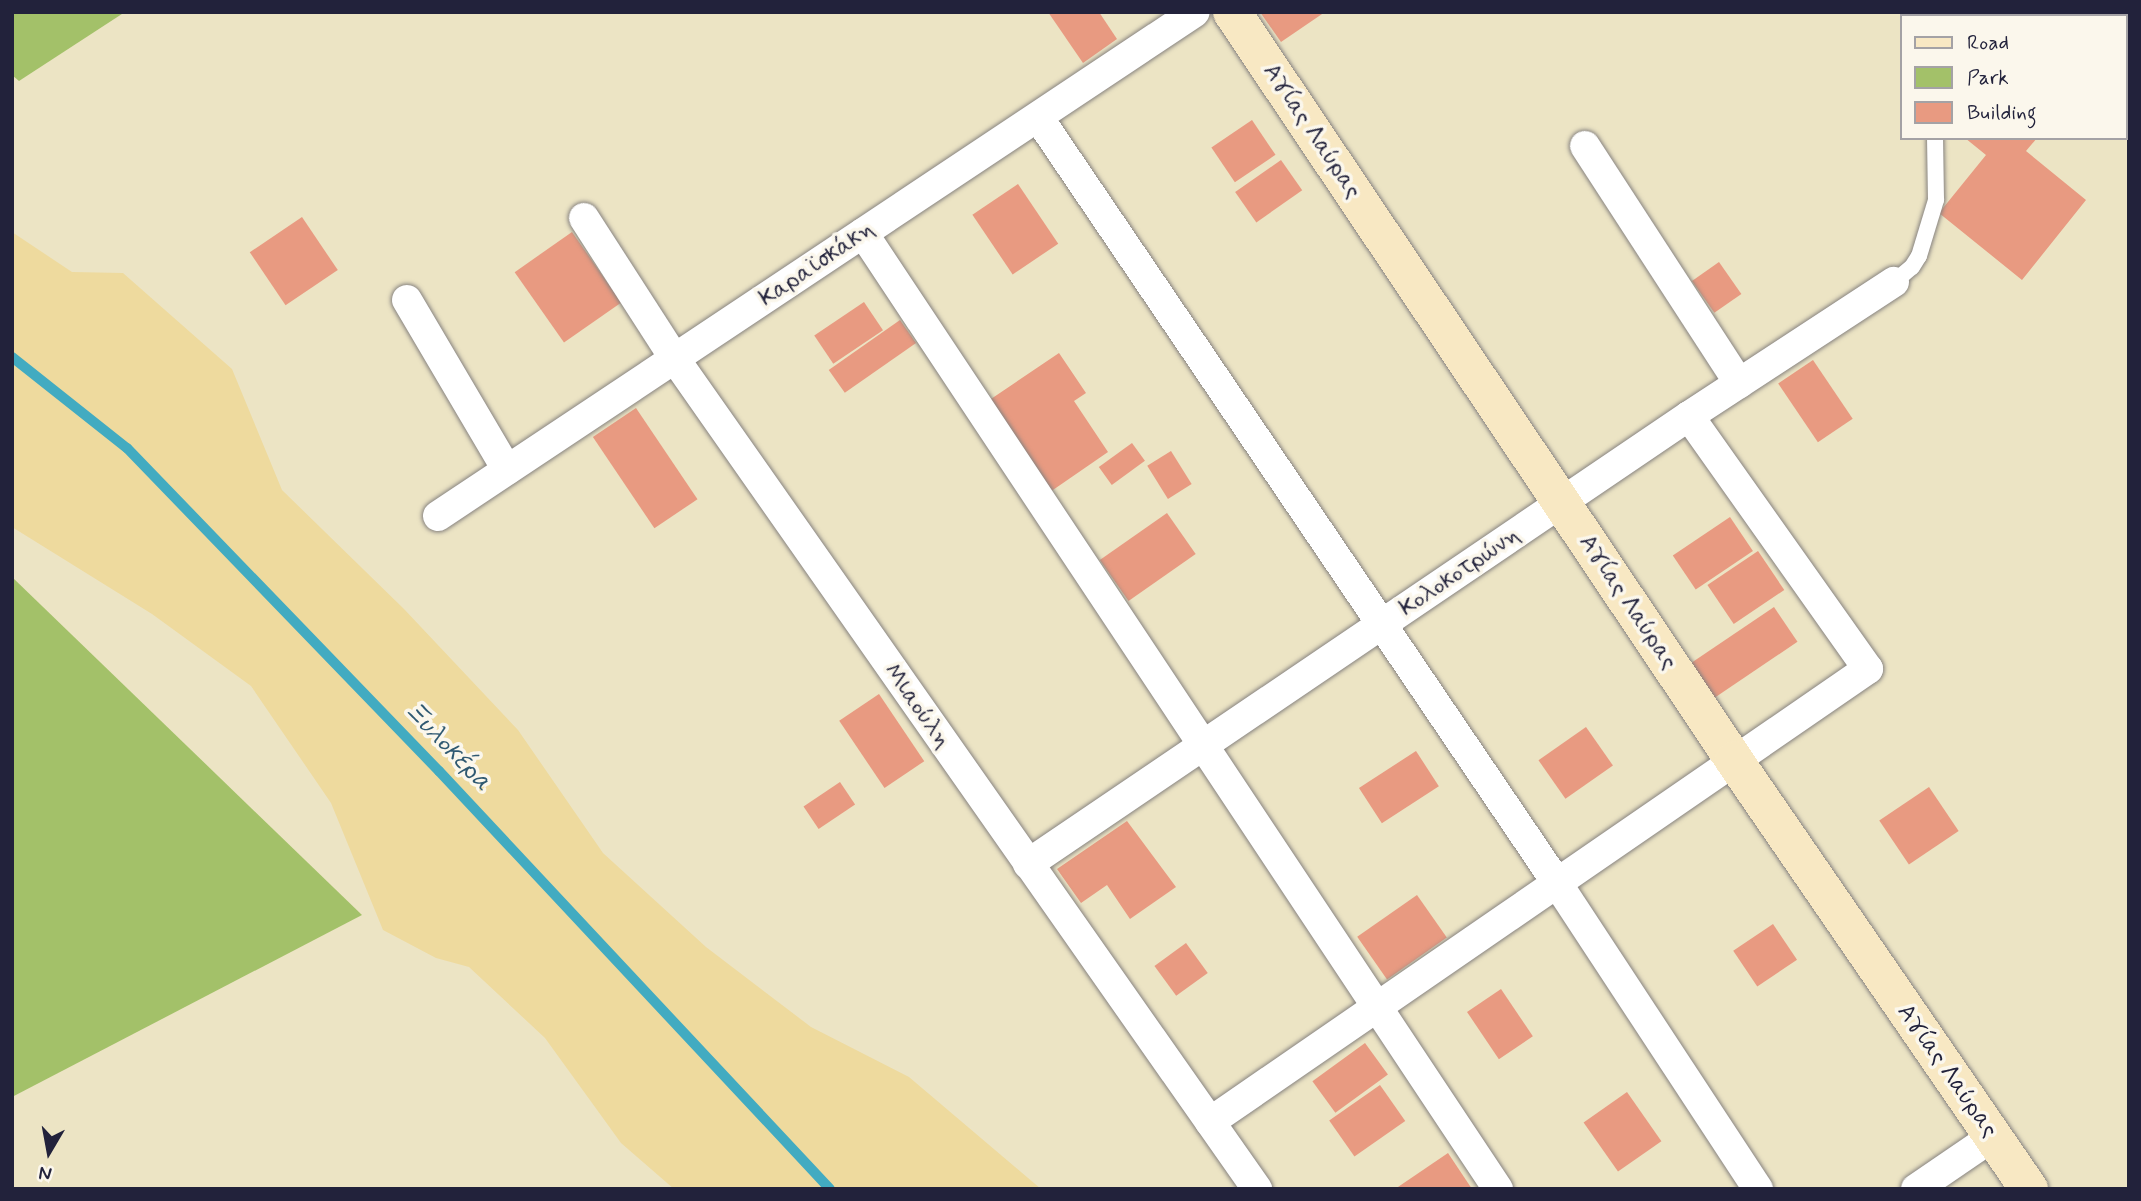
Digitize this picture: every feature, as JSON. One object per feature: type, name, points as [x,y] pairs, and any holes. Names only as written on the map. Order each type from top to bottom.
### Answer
[{"type":"street","name":"Καραϊσκάκη","points":[[438,516],[1195,12]]},
{"type":"street","name":"Αγίας Λαύρας","points":[[1233,12],[1734,760],[2029,1189]]},
{"type":"street","points":[[1038,117],[1557,883],[1758,1189]]},
{"type":"street","points":[[1585,146],[1740,383]]},
{"type":"street","name":"Μιαούλη","points":[[584,218],[675,359],[1256,1189]]},
{"type":"street","points":[[863,233],[1379,1006],[1498,1189]]},
{"type":"street","name":"Κολοκοτρώνη","points":[[1028,864],[1563,504],[1689,416],[1894,282]]},
{"type":"street","points":[[407,300],[506,471]]},
{"type":"street","points":[[1210,1122],[1868,669],[1689,416]]},
{"type":"street","points":[[1916,1189],[1992,1137]]},
{"type":"lane","points":[[1894,282],[1912,267],[1919,256],[1936,200],[1935,140]]},
{"type":"green space","points":[[12,12],[125,12],[19,81],[12,75]]},
{"type":"green space","points":[[12,577],[362,915],[12,1097]]},
{"type":"sand","points":[[12,232],[72,272],[123,273],[232,369],[282,490],[404,609],[518,730],[603,853],[706,947],[811,1027],[909,1077],[1041,1189],[674,1189],[621,1143],[545,1038],[469,967],[436,958],[383,930],[331,803],[251,686],[152,614],[12,527]]},
{"type":"building","points":[[1048,12],[1099,12],[1117,39],[1083,63]]},
{"type":"building","points":[[1260,12],[1325,12],[1281,42]]},
{"type":"building","points":[[2029,12],[2115,12],[2115,14]]},
{"type":"building","points":[[2127,22],[2129,24],[2129,62],[2127,60]]},
{"type":"building","points":[[1252,120],[1275,155],[1235,182],[1211,147]]},
{"type":"building","points":[[1967,140],[2035,140],[2026,151],[2086,200],[2022,280],[1939,213],[1986,155]]},
{"type":"building","points":[[1281,160],[1302,190],[1256,222],[1235,192]]},
{"type":"building","points":[[1018,184],[1058,244],[1013,274],[972,215]]},
{"type":"building","points":[[302,217],[338,270],[286,305],[250,252]]},
{"type":"building","points":[[572,232],[621,302],[564,343],[515,272]]},
{"type":"building","points":[[1719,262],[1741,294],[1714,313],[1692,281]]},
{"type":"building","points":[[864,302],[883,330],[833,364],[814,336]]},
{"type":"building","points":[[900,320],[916,343],[845,393],[829,370]]},
{"type":"building","points":[[1059,353],[1086,393],[1074,401],[1108,452],[1050,492],[988,401]]},
{"type":"building","points":[[1813,360],[1853,419],[1818,442],[1778,383]]},
{"type":"building","points":[[636,408],[698,499],[654,528],[593,437]]},
{"type":"building","points":[[1132,443],[1145,461],[1112,485],[1099,467]]},
{"type":"building","points":[[1171,451],[1192,484],[1168,499],[1147,466]]},
{"type":"building","points":[[1167,513],[1196,554],[1129,601],[1100,560]]},
{"type":"building","points":[[1730,517],[1753,551],[1696,590],[1673,556]]},
{"type":"building","points":[[1758,551],[1784,590],[1734,624],[1707,585]]},
{"type":"building","points":[[1774,607],[1797,642],[1711,700],[1688,665]]},
{"type":"building","points":[[879,694],[924,761],[885,788],[839,721]]},
{"type":"building","points":[[1586,727],[1613,766],[1565,799],[1538,760]]},
{"type":"building","points":[[1416,751],[1439,786],[1382,823],[1359,788]]},
{"type":"building","points":[[840,782],[855,804],[819,829],[804,807]]},
{"type":"building","points":[[1929,787],[1959,831],[1909,864],[1879,821]]},
{"type":"building","points":[[1127,821],[1176,887],[1130,919],[1107,885],[1081,903],[1057,869]]},
{"type":"building","points":[[1417,895],[1447,938],[1387,979],[1357,937]]},
{"type":"building","points":[[1773,924],[1797,960],[1757,986],[1733,951]]},
{"type":"building","points":[[1186,943],[1208,973],[1176,996],[1154,966]]},
{"type":"building","points":[[1501,989],[1533,1036],[1499,1059],[1467,1012]]},
{"type":"building","points":[[1365,1043],[1388,1075],[1335,1113],[1312,1081]]},
{"type":"building","points":[[1380,1085],[1405,1121],[1354,1157],[1329,1121]]},
{"type":"building","points":[[1627,1092],[1661,1141],[1618,1172],[1584,1122]]},
{"type":"building","points":[[1448,1153],[1472,1189],[1395,1189]]},
{"type":"waterway","name":"Ξυλοκέρα","points":[[12,357],[127,448],[439,771],[830,1189]]}]
